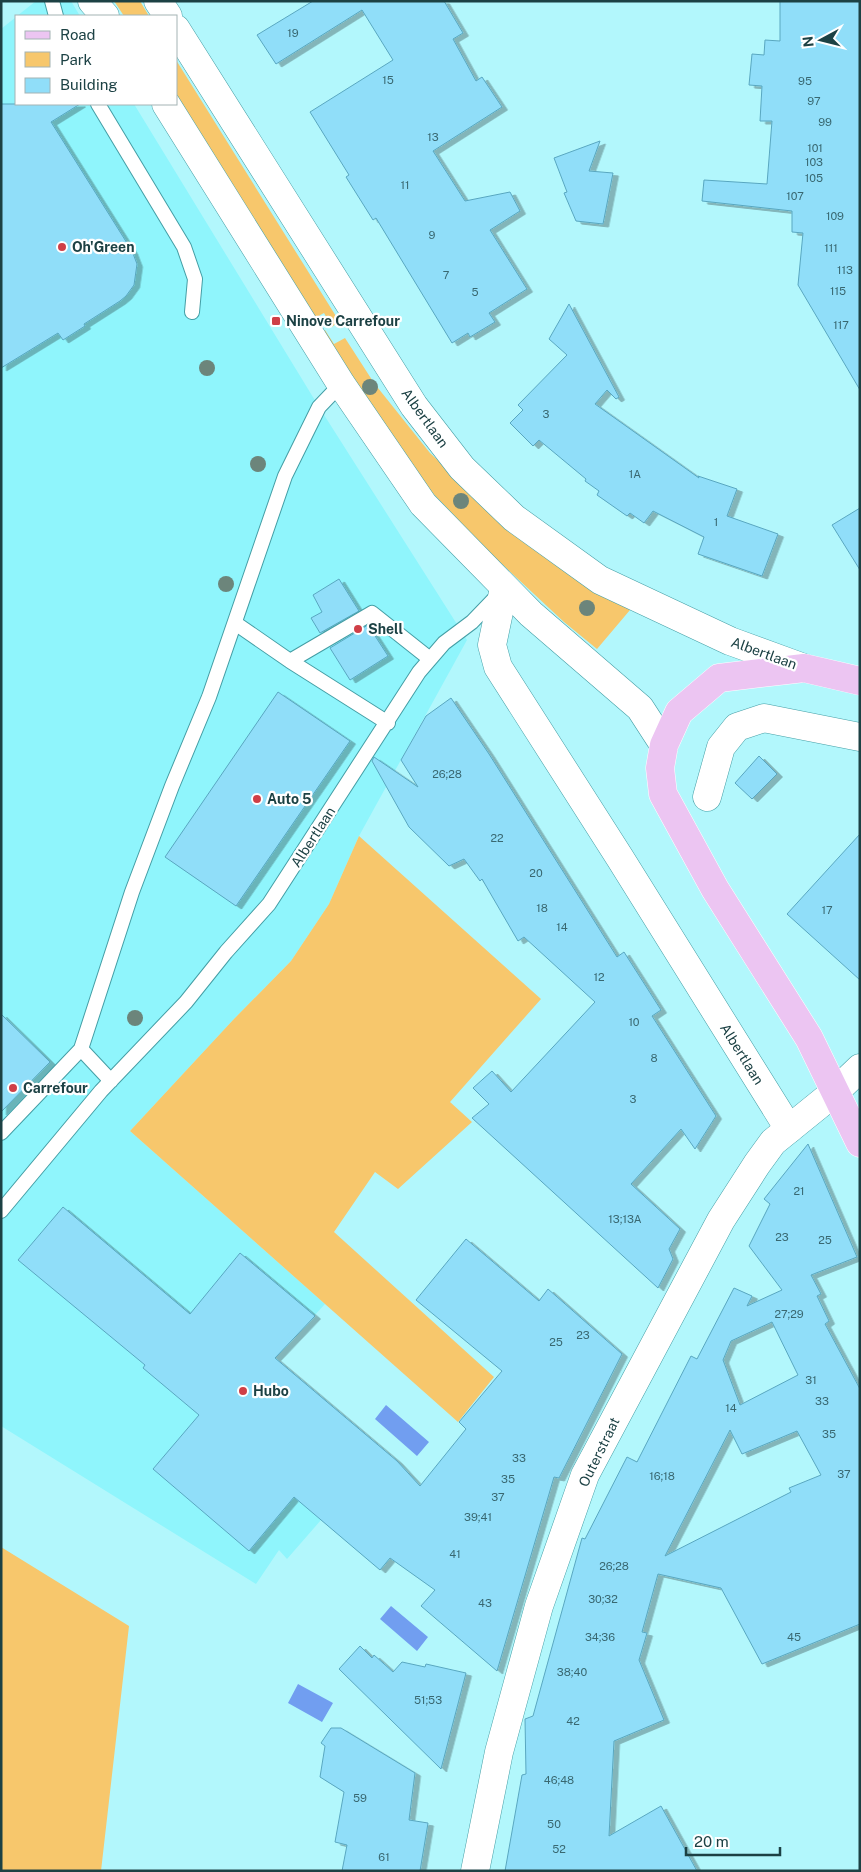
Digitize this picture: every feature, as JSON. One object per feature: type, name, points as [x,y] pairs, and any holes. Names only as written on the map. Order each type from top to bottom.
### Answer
[{"type":"main road","points":[[92,1],[104,15]]},
{"type":"main road","points":[[158,1],[167,15]]},
{"type":"main road","name":"Albertlaan","points":[[178,32],[414,406],[462,468],[514,518],[600,580],[730,642],[804,668],[860,681]]},
{"type":"main road","points":[[167,105],[341,384],[423,504],[531,614],[640,708],[664,744]]},
{"type":"main road","name":"Albertlaan","points":[[504,588],[492,645],[498,667],[789,1129]]},
{"type":"main road","name":"Albertlaan","points":[[804,668],[719,678],[679,712],[664,744],[660,768],[663,794],[715,889],[809,1038],[836,1090],[860,1143]]},
{"type":"main road","points":[[707,797],[721,747],[737,727],[764,718],[860,737]]},
{"type":"main road","name":"Outerstraat","points":[[475,1871],[499,1752],[539,1606],[585,1475],[721,1220],[773,1142],[860,1068]]},
{"type":"lane","points":[[52,1],[56,15]]},
{"type":"lane","points":[[99,105],[184,247],[195,280],[192,312]]},
{"type":"lane","points":[[1,1133],[81,1048],[132,892],[209,697],[285,476],[319,407],[341,384]]},
{"type":"lane","name":"Albertlaan","points":[[1,1210],[112,1081],[186,1002],[268,904],[419,672],[444,643],[472,622],[504,588]]},
{"type":"lane","points":[[290,661],[372,613],[430,659]]},
{"type":"lane","points":[[234,623],[290,661],[388,722]]},
{"type":"lane","points":[[81,1048],[112,1081]]},
{"type":"shaded area","points":[[36,1],[71,1],[79,15],[18,15]]},
{"type":"shaded area","points":[[15,18],[15,105],[135,105],[319,407],[467,640],[359,836],[329,904],[291,961],[233,1020],[130,1131],[325,1304],[275,1358],[436,1504],[380,1570],[321,1520],[287,1559],[279,1550],[256,1584],[1,1426],[1,29]]},
{"type":"shaded area","points":[[386,1405],[429,1442],[417,1456],[375,1419]]},
{"type":"shaded area","points":[[391,1606],[428,1637],[417,1651],[380,1619]]},
{"type":"shaded area","points":[[298,1684],[333,1703],[322,1722],[288,1703]]},
{"type":"green space","points":[[114,1],[140,1],[148,15],[123,15]]},
{"type":"green space","points":[[178,63],[339,321],[332,327],[324,313],[313,319],[178,103]]},
{"type":"green space","points":[[325,330],[334,344],[345,338],[374,383],[430,453],[507,525],[569,572],[630,610],[597,649],[564,622],[488,551],[424,484],[321,334]]},
{"type":"green space","points":[[359,836],[541,999],[450,1102],[472,1122],[398,1189],[375,1172],[334,1232],[494,1377],[458,1422],[130,1131],[233,1020],[291,961],[329,904]]},
{"type":"green space","points":[[1,1547],[129,1626],[101,1871],[1,1871]]},
{"type":"building","points":[[313,1],[444,1],[463,33],[453,39],[476,81],[482,77],[502,107],[433,151],[465,201],[510,192],[520,211],[490,230],[527,289],[489,313],[495,322],[470,337],[468,333],[452,343],[376,218],[373,220],[346,177],[349,175],[310,112],[393,60],[362,10],[276,64],[257,35]]},
{"type":"building","points":[[780,1],[860,1],[860,390],[798,285],[803,233],[792,232],[792,211],[702,201],[704,180],[767,184],[772,121],[760,121],[762,86],[749,85],[752,54],[764,55],[765,40],[780,41]]},
{"type":"building","name":"Oh'Green","points":[[1,104],[78,105],[51,122],[132,251],[137,264],[134,285],[120,301],[63,340],[58,333],[1,368]]},
{"type":"building","points":[[600,141],[589,171],[613,173],[603,224],[576,221],[564,193],[567,192],[554,158]]},
{"type":"building","points":[[569,304],[619,397],[616,399],[607,390],[595,404],[699,478],[698,476],[737,489],[727,516],[778,534],[762,576],[698,554],[704,537],[653,511],[644,523],[630,513],[627,516],[597,495],[599,491],[539,440],[533,446],[510,423],[523,410],[518,405],[567,355],[549,339]]},
{"type":"building","points":[[860,508],[860,570],[832,525]]},
{"type":"building","points":[[339,579],[359,611],[320,633],[311,618],[322,612],[313,595]]},
{"type":"building","points":[[368,625],[388,656],[350,680],[330,648]]},
{"type":"building","name":"Auto 5","points":[[278,692],[350,741],[236,906],[165,857]]},
{"type":"building","points":[[451,698],[489,754],[617,957],[624,952],[661,1010],[652,1016],[716,1116],[695,1149],[681,1129],[631,1184],[680,1229],[669,1249],[673,1259],[658,1288],[472,1118],[489,1104],[473,1088],[492,1071],[511,1092],[595,1002],[524,937],[518,941],[482,879],[480,881],[464,859],[449,866],[409,827],[372,761],[374,757],[418,787],[401,760],[426,716]]},
{"type":"building","points":[[759,756],[777,774],[752,799],[735,783]]},
{"type":"building","points":[[860,834],[860,980],[787,914]]},
{"type":"building","points":[[1,1014],[50,1062],[1,1112]]},
{"type":"building","points":[[808,1144],[857,1257],[811,1275],[821,1294],[817,1296],[829,1321],[825,1324],[860,1389],[860,1624],[762,1664],[721,1588],[658,1574],[642,1632],[647,1633],[639,1660],[664,1720],[614,1741],[609,1836],[661,1806],[697,1871],[505,1871],[522,1775],[526,1774],[525,1719],[533,1716],[582,1538],[585,1539],[627,1457],[637,1462],[691,1356],[697,1359],[734,1288],[752,1296],[747,1306],[782,1290],[749,1246],[770,1204],[764,1199]],"holes":[[[772,1322],[798,1375],[740,1405],[723,1360],[731,1341]],[[730,1430],[742,1454],[797,1431],[821,1475],[789,1488],[791,1492],[665,1556]]]},
{"type":"building","points":[[63,1207],[190,1314],[240,1253],[315,1316],[275,1358],[397,1461],[420,1486],[466,1429],[459,1422],[502,1371],[416,1300],[466,1239],[539,1301],[548,1289],[622,1354],[559,1478],[554,1477],[497,1671],[421,1606],[435,1590],[390,1558],[380,1570],[294,1497],[249,1551],[153,1469],[199,1415],[143,1368],[145,1365],[18,1260]]},
{"type":"building","points":[[360,1646],[372,1658],[374,1655],[393,1672],[402,1662],[425,1667],[426,1664],[466,1673],[441,1769],[339,1669]]},
{"type":"building","points":[[331,1728],[341,1728],[415,1773],[409,1820],[428,1823],[420,1871],[342,1871],[347,1845],[335,1842],[344,1792],[320,1777],[325,1746],[321,1743]]},
{"type":"place","name":"Oh'Green","points":[[62,247]]},
{"type":"place","name":"Ninove Carrefour","points":[[276,321]]},
{"type":"place","name":"Shell","points":[[358,629]]},
{"type":"place","name":"Auto 5","points":[[257,799]]},
{"type":"place","name":"Carrefour","points":[[13,1088]]},
{"type":"place","name":"Hubo","points":[[243,1391]]}]
